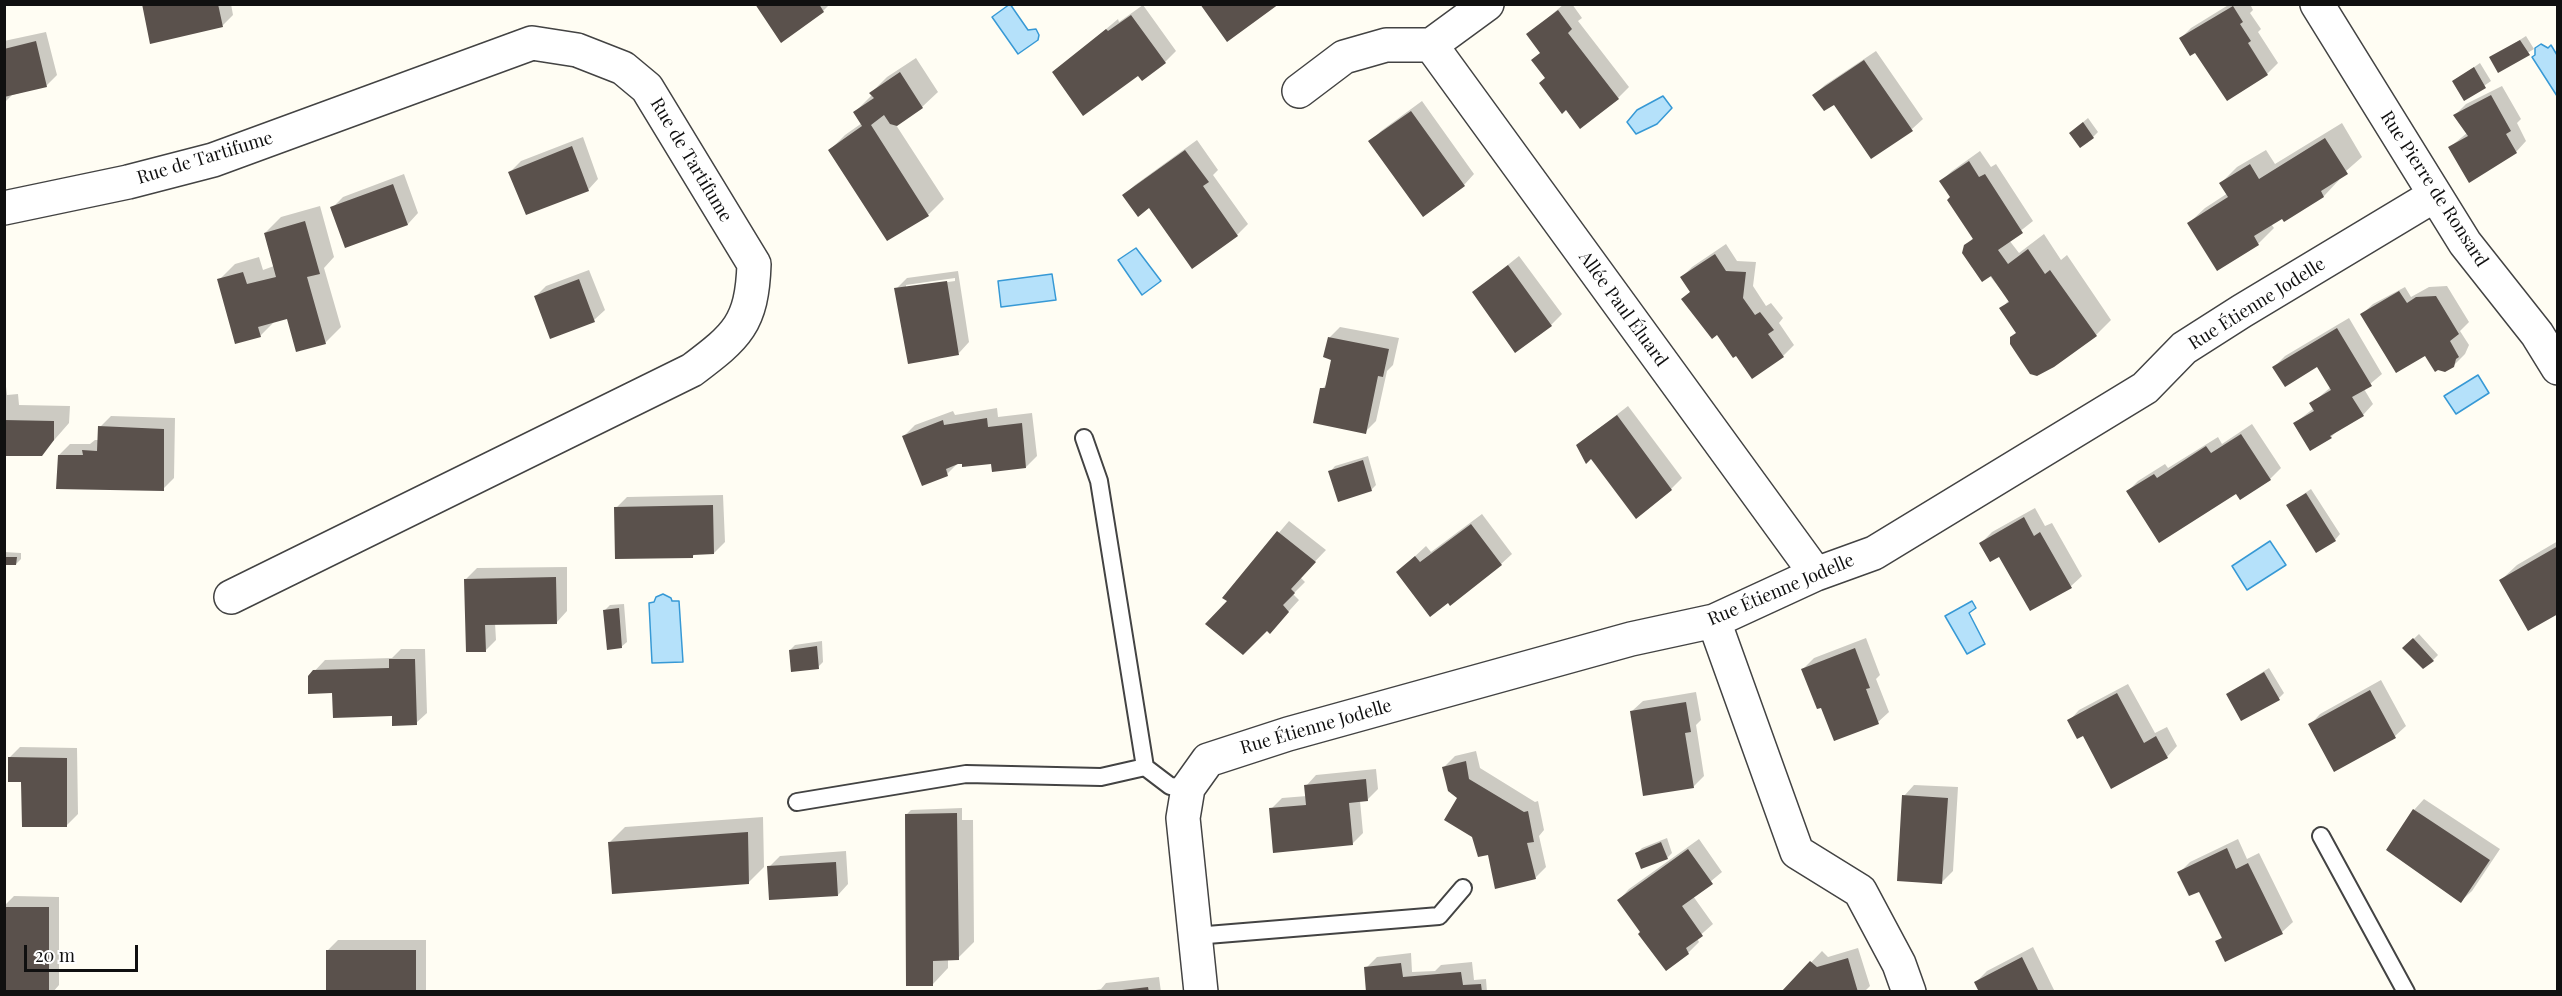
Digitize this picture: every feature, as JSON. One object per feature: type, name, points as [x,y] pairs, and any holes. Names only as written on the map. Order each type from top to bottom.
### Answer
[{"type":"street","points":[[1299,91],[1344,57],[1386,45],[1431,45],[1487,4]]},
{"type":"street","name":"Rue Pierre de Ronsard","points":[[2317,4],[2465,243],[2537,334],[2558,368]]},
{"type":"street","name":"Rue de Tartifume","points":[[4,208],[128,182],[213,160],[532,43],[577,50],[623,68],[647,88],[754,264],[753,290],[745,317],[729,342],[692,370],[231,597]]},
{"type":"street","name":"Allée Paul Éluard","points":[[1431,45],[1816,574]]},
{"type":"street","name":"Rue Étienne Jodelle","points":[[1201,992],[1183,818],[1188,788],[1208,760],[1278,737],[1631,639],[1714,621],[1816,574],[1874,553],[2145,388],[2184,348],[2435,195]]},
{"type":"street","points":[[1714,621],[1797,852],[1860,891],[1899,964],[1909,992]]},
{"type":"lane","points":[[1084,438],[1100,481],[1145,767],[1170,786],[1188,788]]},
{"type":"lane","points":[[797,802],[966,774],[1101,777],[1145,767]]},
{"type":"lane","points":[[2321,836],[2406,992]]},
{"type":"lane","points":[[1195,936],[1439,916],[1462,888]]},
{"type":"water","points":[[1010,4],[1028,30],[1036,29],[1039,35],[1038,40],[1018,54],[992,17]]},
{"type":"water","points":[[2541,44],[2548,48],[2551,45],[2557,55],[2557,96],[2532,57],[2535,55],[2535,48]]},
{"type":"water","points":[[1663,96],[1672,108],[1657,124],[1636,134],[1627,122],[1637,110]]},
{"type":"water","points":[[1136,248],[1161,281],[1142,295],[1118,260]]},
{"type":"water","points":[[1052,274],[1056,300],[1001,307],[998,281]]},
{"type":"water","points":[[2478,375],[2489,393],[2456,414],[2444,396]]},
{"type":"water","points":[[2270,541],[2286,565],[2247,590],[2232,566]]},
{"type":"water","points":[[663,594],[672,601],[679,601],[683,662],[652,663],[649,603],[654,602],[656,597]]},
{"type":"water","points":[[1972,601],[1976,608],[1969,613],[1985,644],[1967,654],[1945,616]]},
{"type":"building","points":[[142,4],[218,4],[223,27],[150,44]]},
{"type":"building","points":[[755,4],[819,4],[824,12],[781,43]]},
{"type":"building","points":[[1200,4],[1279,4],[1227,42]]},
{"type":"building","points":[[2233,6],[2243,22],[2240,24],[2251,41],[2248,43],[2268,75],[2227,101],[2195,53],[2190,56],[2179,38]]},
{"type":"building","points":[[1558,10],[1572,29],[1568,33],[1619,99],[1580,129],[1566,110],[1562,114],[1539,83],[1545,78],[1531,60],[1540,53],[1526,34]]},
{"type":"building","points":[[1131,15],[1166,63],[1142,81],[1138,76],[1083,116],[1052,72],[1106,29],[1108,31]]},
{"type":"building","points":[[2520,40],[2530,55],[2498,73],[2489,57]]},
{"type":"building","points":[[36,41],[47,87],[4,97],[4,49]]},
{"type":"building","points":[[1864,60],[1913,131],[1871,159],[1834,105],[1824,111],[1812,95]]},
{"type":"building","points":[[2474,67],[2486,88],[2464,101],[2452,81]]},
{"type":"building","points":[[900,72],[923,108],[897,126],[890,124],[884,115],[871,125],[929,216],[887,241],[828,150],[862,126],[853,112],[874,98],[869,93]]},
{"type":"building","points":[[2491,95],[2511,131],[2506,134],[2517,153],[2469,183],[2448,147],[2468,136],[2453,115]]},
{"type":"building","points":[[1411,111],[1465,186],[1423,217],[1368,141]]},
{"type":"building","points":[[2083,122],[2094,138],[2080,148],[2069,133]]},
{"type":"building","points":[[2325,138],[2348,174],[2321,191],[2324,197],[2284,222],[2282,219],[2254,236],[2259,245],[2217,271],[2187,223],[2228,197],[2219,183],[2250,164],[2259,179]]},
{"type":"building","points":[[572,146],[589,191],[526,215],[508,172]]},
{"type":"building","points":[[1185,150],[1209,182],[1203,186],[1238,236],[1192,269],[1149,208],[1138,217],[1122,195]]},
{"type":"building","points":[[1969,161],[1979,177],[1985,174],[2023,233],[1998,250],[2008,264],[2028,249],[2045,274],[2050,270],[2097,336],[2054,367],[2037,376],[2030,374],[2010,344],[2010,337],[2016,333],[1999,308],[2009,302],[1991,276],[1982,282],[1962,253],[1964,245],[1973,239],[1947,200],[1950,197],[1939,181]]},
{"type":"building","points":[[393,184],[408,225],[345,248],[330,207]]},
{"type":"building","points":[[305,221],[320,274],[307,277],[326,344],[296,352],[287,319],[258,327],[261,337],[235,344],[217,279],[243,272],[247,284],[276,277],[264,233]]},
{"type":"building","points":[[1715,254],[1726,271],[1746,272],[1743,298],[1755,315],[1760,312],[1774,330],[1768,334],[1784,357],[1752,379],[1717,335],[1712,339],[1681,299],[1690,292],[1680,277]]},
{"type":"building","points":[[1508,265],[1552,326],[1515,353],[1472,292]]},
{"type":"building","points":[[579,279],[595,322],[550,339],[534,296]]},
{"type":"building","points":[[947,281],[959,355],[908,364],[894,288]]},
{"type":"building","points":[[2399,291],[2407,303],[2416,297],[2436,296],[2459,334],[2450,341],[2459,357],[2454,367],[2445,372],[2438,370],[2435,372],[2425,356],[2396,373],[2360,314]]},
{"type":"building","points":[[2337,328],[2372,386],[2352,397],[2364,416],[2310,451],[2293,423],[2314,411],[2309,403],[2331,390],[2317,367],[2285,387],[2272,367]]},
{"type":"building","points":[[1328,337],[1389,349],[1383,377],[1378,376],[1366,434],[1313,423],[1320,388],[1325,388],[1331,360],[1323,357]]},
{"type":"building","points":[[1617,415],[1672,490],[1636,519],[1591,459],[1586,464],[1576,445]]},
{"type":"building","points":[[987,418],[988,427],[1022,423],[1026,468],[992,472],[991,464],[962,467],[962,464],[958,464],[946,469],[948,476],[922,486],[902,436],[943,420],[944,425]]},
{"type":"building","points":[[4,420],[54,421],[54,440],[42,456],[4,456]]},
{"type":"building","points":[[98,426],[164,429],[164,491],[56,489],[58,455],[83,455],[82,450],[97,451]]},
{"type":"building","points":[[2241,434],[2271,480],[2240,500],[2236,494],[2159,543],[2126,491],[2154,474],[2157,478],[2206,446],[2211,453]]},
{"type":"building","points":[[1363,460],[1372,491],[1338,502],[1328,471]]},
{"type":"building","points":[[2306,493],[2336,541],[2316,553],[2286,505]]},
{"type":"building","points":[[713,505],[714,554],[693,555],[693,558],[615,559],[614,507]]},
{"type":"building","points":[[2024,517],[2034,536],[2040,532],[2072,588],[2030,611],[1999,557],[1990,562],[1979,543]]},
{"type":"building","points":[[1471,524],[1502,565],[1450,606],[1448,603],[1430,617],[1396,572],[1415,556],[1420,562]]},
{"type":"building","points":[[1277,531],[1316,562],[1291,589],[1295,593],[1283,605],[1289,612],[1270,634],[1267,631],[1243,655],[1205,624],[1227,601],[1222,598]]},
{"type":"building","points":[[2558,546],[2558,614],[2528,631],[2499,580]]},
{"type":"building","points":[[4,557],[17,557],[16,565],[4,565]]},
{"type":"building","points":[[556,577],[557,624],[485,625],[486,652],[466,652],[464,579]]},
{"type":"building","points":[[619,608],[622,648],[607,650],[603,610]]},
{"type":"building","points":[[2413,638],[2434,661],[2423,669],[2402,648]]},
{"type":"building","points":[[817,646],[819,669],[791,672],[789,650]]},
{"type":"building","points":[[1855,648],[1870,688],[1866,689],[1879,724],[1834,741],[1821,708],[1817,709],[1801,669]]},
{"type":"building","points":[[389,659],[415,659],[417,725],[392,726],[392,716],[333,718],[332,693],[308,694],[308,676],[313,670],[389,668]]},
{"type":"building","points":[[2264,672],[2280,700],[2241,721],[2226,694]]},
{"type":"building","points":[[2370,690],[2396,738],[2334,772],[2308,724]]},
{"type":"building","points":[[2117,693],[2144,743],[2156,736],[2168,758],[2111,789],[2083,736],[2077,739],[2067,720]]},
{"type":"building","points":[[1686,702],[1691,732],[1685,733],[1694,788],[1643,796],[1630,711]]},
{"type":"building","points":[[8,757],[67,758],[67,827],[22,827],[21,782],[8,782]]},
{"type":"building","points":[[1466,761],[1469,779],[1524,812],[1528,811],[1534,842],[1527,843],[1536,879],[1495,889],[1488,855],[1478,857],[1472,837],[1444,820],[1457,798],[1448,791],[1442,767]]},
{"type":"building","points":[[1366,779],[1368,801],[1349,803],[1353,845],[1273,853],[1269,808],[1306,805],[1304,785]]},
{"type":"building","points":[[1902,795],[1948,798],[1942,884],[1897,881]]},
{"type":"building","points":[[2413,809],[2490,860],[2461,903],[2386,850]]},
{"type":"building","points":[[957,813],[959,960],[933,961],[933,986],[906,986],[905,814]]},
{"type":"building","points":[[748,832],[749,884],[612,894],[608,842]]},
{"type":"building","points":[[1661,842],[1668,859],[1641,869],[1635,853]]},
{"type":"building","points":[[2227,848],[2236,869],[2248,863],[2283,934],[2225,962],[2215,941],[2222,938],[2199,892],[2189,896],[2177,872]]},
{"type":"building","points":[[1688,849],[1713,884],[1682,906],[1703,936],[1686,948],[1689,954],[1666,971],[1638,934],[1640,932],[1617,900]]},
{"type":"building","points":[[836,862],[838,896],[769,900],[767,866]]},
{"type":"building","points":[[4,907],[49,907],[49,992],[4,992]]},
{"type":"building","points":[[326,950],[416,950],[416,992],[326,992]]},
{"type":"building","points":[[2022,957],[2039,992],[1979,992],[1974,982]]},
{"type":"building","points":[[1848,958],[1858,992],[1781,992],[1810,961],[1817,967]]},
{"type":"building","points":[[1401,963],[1403,977],[1461,972],[1463,985],[1481,984],[1482,992],[1366,992],[1364,967]]},
{"type":"building","points":[[1148,987],[1149,992],[1122,992],[1122,990]]}]
